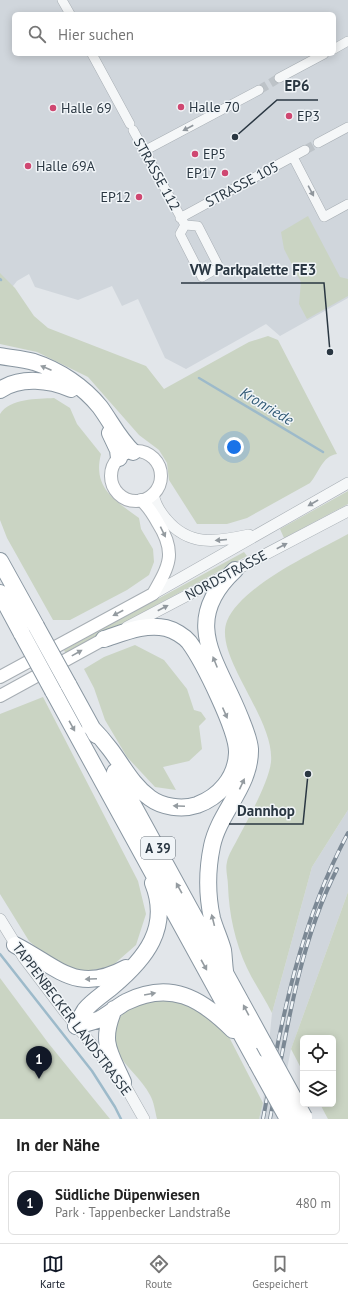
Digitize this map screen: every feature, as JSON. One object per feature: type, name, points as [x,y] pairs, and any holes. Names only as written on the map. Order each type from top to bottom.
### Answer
[{"type":"highway","points":[[0,356],[34,362],[70,380],[88,394],[100,407],[125,444],[126,455]]},
{"type":"highway","points":[[0,390],[6,386],[40,381],[56,382],[72,390],[93,408],[126,455]]},
{"type":"highway","name":"A 39","points":[[0,561],[53,692],[288,1119]]},
{"type":"highway","points":[[225,971],[223,950],[212,918],[209,901],[208,870],[212,845],[220,822],[237,796],[245,778],[250,748],[235,703],[211,654],[206,620],[208,607],[214,594],[221,583],[235,570]]},
{"type":"highway","name":"A 39","points":[[0,593],[68,684],[305,1118]]},
{"type":"highway","points":[[0,609],[8,622],[29,630]]},
{"type":"highway","points":[[90,726],[110,748],[127,776],[151,799],[166,805],[181,807],[194,806],[210,800],[230,780],[237,753],[229,721],[201,661],[188,641],[166,628],[148,627],[104,639]]},
{"type":"highway","points":[[76,1026],[86,1009],[140,960],[151,946],[158,925],[158,906],[154,886],[145,857]]},
{"type":"highway","points":[[15,945],[65,975],[79,979],[95,979],[114,975],[140,960]]},
{"type":"highway","points":[[76,1026],[99,1019],[114,1009],[141,996],[162,992],[182,994],[200,1002],[217,1014],[246,1043]]},
{"type":"highway","points":[[114,1009],[107,1026],[106,1040],[109,1053],[123,1082]]},
{"type":"main road","points":[[0,677],[153,594],[166,570],[170,559],[169,545],[163,530],[148,506],[141,500],[125,498],[118,494],[113,487],[112,470],[126,455],[149,455],[157,464],[160,472],[160,481],[153,494],[141,500]]},
{"type":"main road","points":[[0,696],[104,639]]},
{"type":"street","points":[[62,0],[69,12]]},
{"type":"street","points":[[336,47],[348,41]]},
{"type":"street","name":"STRASSE 112","points":[[93,56],[144,152],[183,221]]},
{"type":"street","points":[[279,78],[320,56]]},
{"type":"street","points":[[144,152],[259,90]]},
{"type":"street","points":[[318,143],[348,127]]},
{"type":"street","name":"STRASSE 105","points":[[183,221],[304,150]]},
{"type":"street","points":[[293,157],[324,217],[348,204]]},
{"type":"street","points":[[183,221],[198,226],[220,267],[202,276],[180,234],[183,221]]},
{"type":"street","name":"NORDSTRASSE","points":[[153,594],[348,483]]},
{"type":"street","points":[[153,494],[154,502],[170,523],[177,531],[190,538],[219,540],[259,533]]},
{"type":"street","name":"NORDSTRASSE","points":[[104,639],[348,511]]},
{"type":"street","name":"TAPPENBECKER LANDSTRASSE","points":[[0,919],[15,945],[76,1026],[123,1082],[144,1119]]},
{"type":"shaded area","points":[[0,0],[348,0],[348,298],[280,336],[266,324],[186,369],[165,358],[138,299],[122,306],[112,286],[78,300],[35,287],[29,274],[17,281],[0,302]]},
{"type":"shaded area","points":[[348,810],[348,892],[291,1049],[277,1119],[259,1119],[263,1103],[272,1013],[312,867]]},
{"type":"green space","points":[[308,216],[340,277],[348,279],[348,296],[307,319],[299,304],[301,282],[284,249],[281,232]]},
{"type":"green space","points":[[0,273],[15,288],[34,316],[48,328],[146,366],[164,389],[249,342],[268,336],[278,340],[337,454],[332,455],[324,461],[310,483],[247,518],[227,524],[197,524],[169,480],[167,463],[159,450],[139,435],[88,377],[37,352],[0,344]]},
{"type":"green space","points":[[54,398],[70,408],[77,424],[101,454],[99,466],[103,485],[114,499],[139,518],[141,529],[153,549],[154,562],[149,575],[127,590],[70,620],[53,620],[7,538],[0,520],[0,414],[4,409],[17,402],[32,399]]},
{"type":"green space","points":[[348,491],[348,504],[284,538],[280,529]]},
{"type":"green space","points":[[348,534],[348,810],[312,867],[272,1013],[250,974],[243,958],[233,928],[230,907],[226,865],[231,851],[262,790],[271,762],[270,745],[264,726],[229,652],[225,635],[227,621],[235,608],[247,595],[263,583],[299,560]]},
{"type":"green space","points":[[244,552],[247,556],[66,654],[64,650]]},
{"type":"green space","points":[[135,645],[164,660],[187,689],[194,710],[201,712],[206,719],[199,726],[202,749],[189,761],[163,767],[176,790],[155,787],[127,757],[105,720],[94,688],[84,669],[104,657]]},
{"type":"green space","points":[[43,697],[138,881],[146,914],[136,945],[112,966],[82,972],[52,961],[29,941],[0,894],[0,714]]},
{"type":"green space","points":[[348,892],[348,1119],[328,1119],[322,1107],[336,1107],[336,1035],[300,1035],[300,1066],[291,1049]]},
{"type":"green space","points":[[0,978],[49,1044],[110,1119],[0,1119]]},
{"type":"green space","points":[[165,998],[198,1005],[228,1035],[263,1103],[259,1119],[157,1119],[147,1089],[120,1057],[113,1039],[114,1029],[118,1020],[124,1013],[133,1007]]},
{"type":"waterway","name":"Kronriede","points":[[199,378],[323,452]]},
{"type":"waterway","points":[[0,954],[92,1071],[121,1119]]},
{"type":"tunnel","points":[[259,90],[279,78]]},
{"type":"tunnel","points":[[305,150],[318,143]]},
{"type":"railway","points":[[263,1119],[277,1045],[294,973],[317,902],[348,833]]},
{"type":"railway","points":[[270,1119],[288,1023],[303,960],[312,929],[337,869]]},
{"type":"place","name":"Halle 70","points":[[181,107]]},
{"type":"place","name":"Halle 69","points":[[53,108]]},
{"type":"place","name":"EP3","points":[[289,116]]},
{"type":"place","name":"EP6","points":[[235,137]]},
{"type":"place","name":"EP5","points":[[195,154]]},
{"type":"place","name":"Halle 69A","points":[[28,166]]},
{"type":"place","name":"EP17","points":[[225,173]]},
{"type":"place","name":"EP12","points":[[139,197]]},
{"type":"place","name":"VW Parkpalette FE3","points":[[330,352]]},
{"type":"place","name":"Dannhop","points":[[308,774]]},
{"type":"place","name":"Südliche Düpenwiesen","points":[[39,1079]]}]
